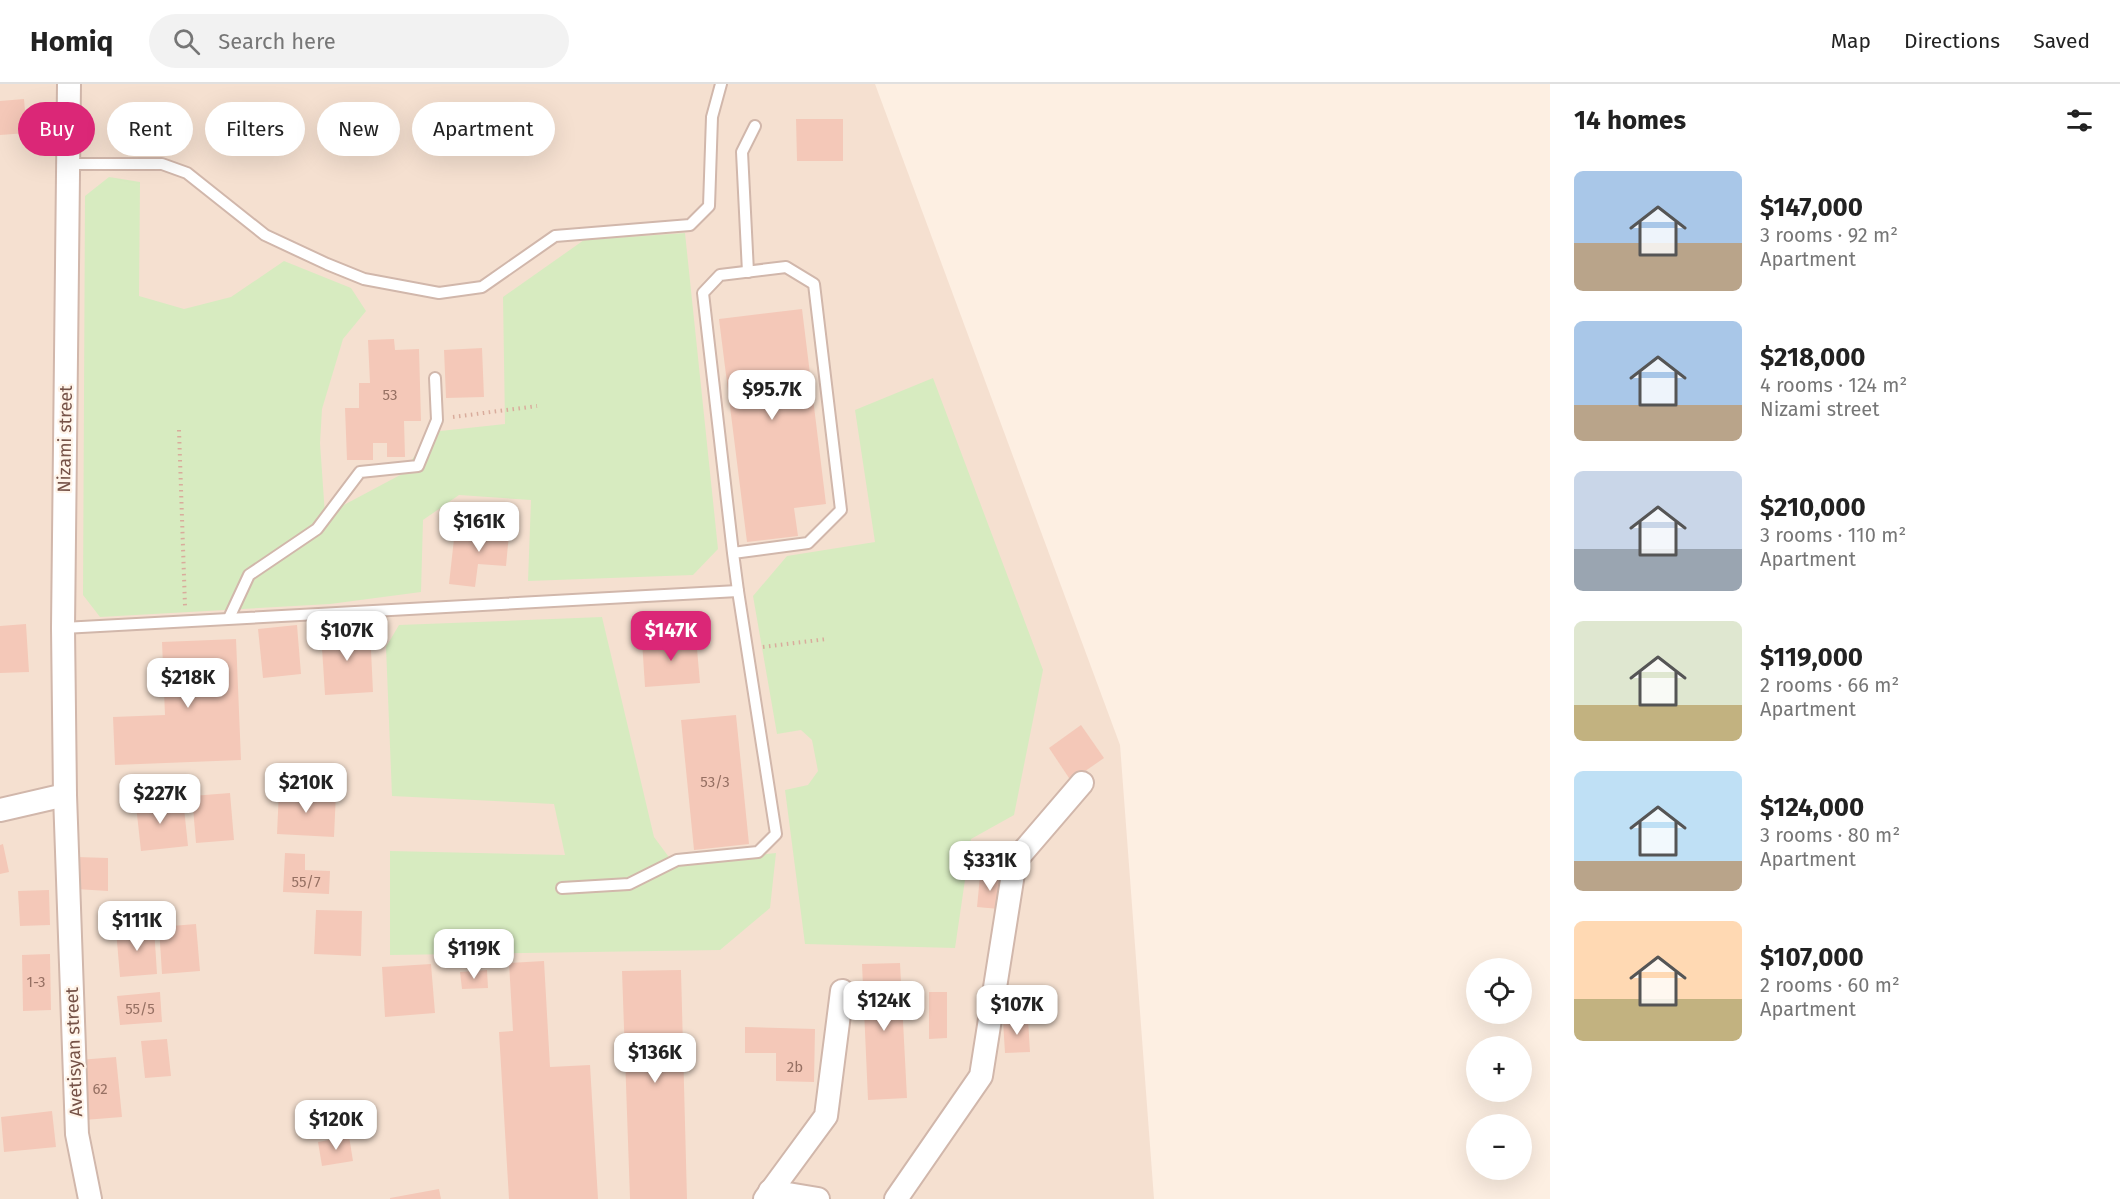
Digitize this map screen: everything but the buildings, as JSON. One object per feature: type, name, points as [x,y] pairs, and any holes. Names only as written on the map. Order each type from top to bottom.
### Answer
[{"type":"street","name":"Nizami street","points":[[64,795],[63,628],[69,84]]},
{"type":"street","points":[[896,1199],[981,1076],[1015,861],[1082,783]]},
{"type":"street","points":[[0,810],[64,795]]},
{"type":"street","name":"Avetisyan street","points":[[64,795],[77,1134],[90,1199]]},
{"type":"street","points":[[767,1195],[826,1116],[842,991]]},
{"type":"street","points":[[767,1195],[818,1199]]},
{"type":"lane","points":[[68,164],[162,164],[187,173],[265,235],[316,260],[364,279],[440,293],[482,287],[555,236],[690,225],[709,206],[712,117],[721,84]]},
{"type":"lane","points":[[748,272],[742,152],[755,126]]},
{"type":"lane","points":[[562,888],[629,884],[677,860],[759,852],[776,834],[738,591],[733,553],[703,293],[720,275],[786,267],[814,284],[841,510],[808,543],[733,553]]},
{"type":"lane","points":[[229,618],[249,575],[317,529],[360,472],[418,466],[437,420],[435,378]]},
{"type":"lane","points":[[63,628],[738,591]]},
{"type":"path","points":[[437,420],[537,406]]},
{"type":"path","points":[[179,430],[185,621]]},
{"type":"path","points":[[761,647],[827,639]]},
{"type":"shaded area","points":[[0,84],[875,84],[1120,745],[1154,1199],[0,1199]]},
{"type":"green space","points":[[109,177],[140,182],[139,296],[184,309],[231,297],[284,261],[351,288],[366,311],[343,339],[322,409],[320,443],[325,515],[402,474],[431,432],[505,424],[503,297],[584,240],[685,233],[718,549],[693,575],[528,581],[531,500],[459,495],[423,520],[421,592],[330,604],[100,617],[83,595],[85,196]]},
{"type":"green space","points":[[933,378],[1043,670],[1014,815],[971,839],[955,948],[805,944],[785,790],[808,785],[818,771],[812,740],[801,730],[777,734],[753,596],[787,556],[875,542],[855,410]]},
{"type":"green space","points":[[602,617],[654,837],[674,864],[776,853],[770,908],[720,950],[390,955],[390,851],[565,855],[554,804],[392,796],[386,647],[399,625]]}]
